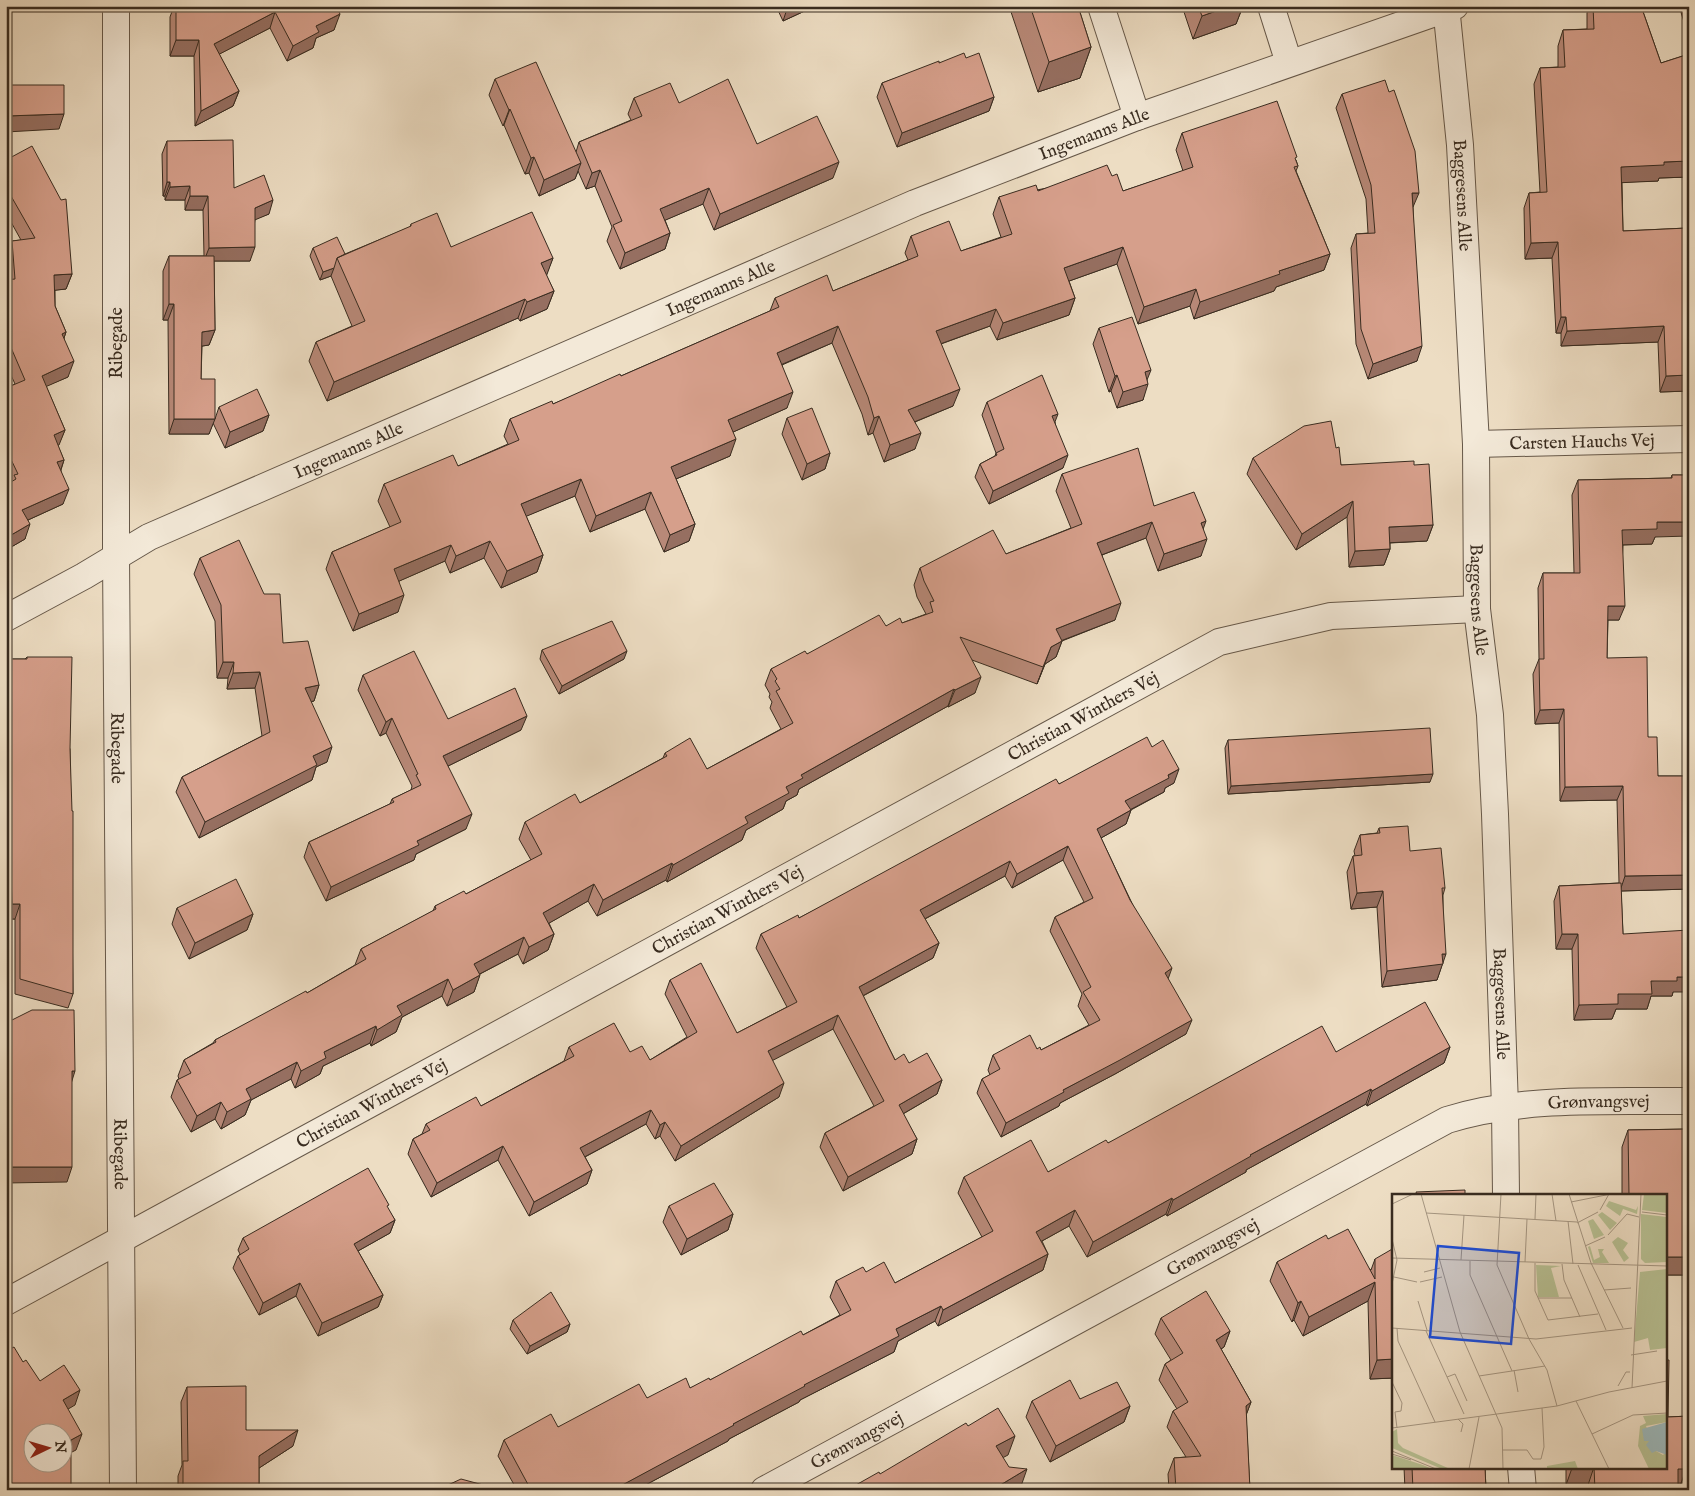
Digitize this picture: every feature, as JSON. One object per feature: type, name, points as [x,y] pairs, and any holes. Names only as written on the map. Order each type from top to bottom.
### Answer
[{"type":"street","name":"Ribegade","points":[[116,6],[116,556],[123,1490]]},
{"type":"street","points":[[1101,6],[1137,117]]},
{"type":"street","points":[[1271,6],[1289,63]]},
{"type":"street","name":"Ingemanns Alle","points":[[6,618],[84,576],[149,537],[915,203],[1137,117],[1449,7]]},
{"type":"street","name":"Baggesens Alle","points":[[1449,7],[1460,145],[1476,444],[1477,609],[1491,734],[1505,1107],[1506,1194]]},
{"type":"street","name":"Carsten Hauchs Vej","points":[[1476,444],[1689,439]]},
{"type":"street","name":"Christian Winthers Vej","points":[[6,1302],[1219,642],[1331,616],[1477,609]]},
{"type":"street","name":"Grønvangsvej","points":[[764,1490],[1447,1120],[1465,1114],[1505,1107],[1546,1103],[1689,1101]]},
{"type":"street","points":[[1521,1468],[1523,1490]]},
{"type":"building","points":[[176,6],[336,6],[340,14],[316,26],[319,32],[293,46],[275,12],[214,44],[239,91],[201,111],[199,40],[176,40]]},
{"type":"building","points":[[1030,6],[1078,6],[1091,47],[1049,62]]},
{"type":"building","points":[[1198,6],[1230,6],[1202,16]]},
{"type":"building","points":[[1593,6],[1641,6],[1661,63],[1689,54],[1689,161],[1664,162],[1664,165],[1621,167],[1623,231],[1687,228],[1689,255],[1689,375],[1666,376],[1664,326],[1567,331],[1566,317],[1561,317],[1558,242],[1531,243],[1529,193],[1547,192],[1540,68],[1565,67],[1563,30],[1594,29]]},
{"type":"building","points":[[964,53],[966,58],[979,53],[994,97],[902,133],[882,83]]},
{"type":"building","points":[[536,62],[581,163],[544,180],[534,157],[531,158],[495,79]]},
{"type":"building","points":[[728,79],[757,144],[817,116],[839,162],[720,214],[709,188],[660,209],[670,233],[625,253],[613,225],[622,221],[600,170],[592,173],[579,142],[642,116],[634,98],[670,83],[679,103]]},
{"type":"building","points":[[1385,80],[1389,92],[1394,90],[1415,151],[1419,193],[1412,193],[1422,346],[1373,364],[1361,329],[1356,234],[1375,233],[1371,185],[1342,94]]},
{"type":"building","points":[[6,85],[64,85],[64,114],[6,116]]},
{"type":"building","points":[[1277,101],[1297,157],[1295,158],[1298,166],[1294,167],[1330,254],[1279,271],[1280,274],[1200,302],[1196,289],[1144,307],[1123,247],[1064,268],[1075,298],[1003,323],[996,309],[936,331],[960,389],[908,410],[921,433],[890,445],[879,416],[874,418],[868,397],[838,326],[777,353],[793,392],[728,420],[736,439],[671,467],[695,524],[670,535],[651,492],[596,516],[581,479],[521,504],[543,555],[507,571],[490,541],[456,556],[451,545],[394,569],[404,595],[359,614],[332,552],[401,522],[384,484],[453,455],[458,466],[519,440],[510,419],[552,401],[553,404],[620,374],[621,376],[779,307],[775,298],[827,275],[833,291],[918,256],[911,236],[949,221],[961,251],[1012,234],[999,197],[1036,185],[1038,191],[1107,165],[1112,176],[1117,174],[1123,191],[1193,167],[1182,133]]},
{"type":"building","points":[[233,140],[234,188],[264,175],[273,200],[255,208],[255,247],[209,248],[208,196],[190,196],[190,186],[170,187],[170,182],[167,182],[167,141]]},
{"type":"building","points":[[32,146],[61,200],[66,199],[72,274],[54,275],[55,306],[66,332],[62,334],[74,361],[42,376],[65,430],[54,435],[64,460],[57,462],[69,489],[22,510],[30,524],[6,538],[6,485],[16,479],[14,475],[18,474],[6,449],[6,428],[8,428],[6,423],[10,421],[6,411],[6,388],[25,380],[6,336],[6,280],[15,279],[12,241],[35,238],[7,189],[6,160]]},
{"type":"building","points":[[532,212],[553,258],[541,263],[554,291],[527,302],[525,299],[334,382],[316,342],[365,321],[337,258],[437,213],[451,247]]},
{"type":"building","points":[[337,237],[345,254],[337,258],[334,268],[323,272],[313,248]]},
{"type":"building","points":[[169,256],[214,256],[215,330],[202,332],[201,379],[215,379],[215,419],[174,419],[174,304],[169,304]]},
{"type":"building","points":[[1132,317],[1151,370],[1145,372],[1148,384],[1123,392],[1117,375],[1115,376],[1099,328]]},
{"type":"building","points":[[1042,375],[1058,414],[1052,416],[1068,455],[993,491],[980,464],[1004,449],[987,402]]},
{"type":"building","points":[[257,389],[269,415],[230,432],[219,407]]},
{"type":"building","points":[[812,408],[830,453],[807,464],[787,418]]},
{"type":"building","points":[[1331,421],[1336,448],[1339,447],[1341,465],[1414,461],[1414,465],[1429,464],[1433,525],[1389,527],[1390,549],[1355,551],[1353,501],[1302,534],[1253,458],[1304,426]]},
{"type":"building","points":[[1138,448],[1154,506],[1194,492],[1206,521],[1201,523],[1207,539],[1164,554],[1152,522],[1097,543],[1121,603],[1056,629],[1062,641],[1051,647],[1043,667],[960,637],[981,677],[954,689],[801,775],[803,778],[786,787],[789,793],[745,817],[748,823],[673,865],[672,863],[603,900],[594,884],[543,913],[554,934],[529,947],[524,937],[474,964],[480,975],[453,990],[448,979],[397,1006],[402,1015],[377,1030],[376,1026],[324,1052],[326,1058],[301,1071],[297,1062],[246,1089],[251,1099],[227,1112],[221,1102],[197,1116],[177,1080],[191,1073],[184,1060],[216,1042],[215,1040],[306,991],[307,993],[366,959],[361,949],[436,909],[435,906],[464,891],[466,894],[542,854],[525,822],[575,794],[580,803],[667,756],[665,753],[690,738],[707,769],[793,723],[776,691],[780,689],[771,669],[805,651],[807,654],[879,615],[886,626],[900,618],[902,623],[933,612],[930,602],[934,601],[920,568],[993,530],[1006,554],[1082,524],[1062,474]]},
{"type":"building","points":[[1672,475],[1689,475],[1689,522],[1657,522],[1657,529],[1622,530],[1625,606],[1608,606],[1607,658],[1647,657],[1648,737],[1657,737],[1658,776],[1689,776],[1689,875],[1625,876],[1623,786],[1565,787],[1564,709],[1540,710],[1539,659],[1544,659],[1543,573],[1580,573],[1578,480],[1672,478]]},
{"type":"building","points":[[239,540],[264,594],[280,594],[283,643],[308,641],[319,685],[305,688],[332,747],[313,756],[317,765],[205,822],[182,777],[270,732],[260,672],[233,673],[234,662],[223,662],[221,605],[200,558]]},
{"type":"building","points":[[612,621],[627,651],[562,686],[542,650]]},
{"type":"building","points":[[414,651],[448,719],[515,688],[527,716],[443,756],[472,814],[417,841],[419,845],[331,887],[309,842],[394,802],[392,799],[421,785],[416,775],[418,774],[392,718],[386,722],[363,675]]},
{"type":"building","points":[[27,657],[72,657],[70,749],[73,811],[73,994],[20,979],[20,904],[12,904],[11,875],[6,875],[6,740],[9,745],[11,659],[27,659]]},
{"type":"building","points":[[1430,728],[1433,774],[1231,786],[1228,740]]},
{"type":"building","points":[[1147,737],[1152,747],[1163,740],[1179,769],[1168,775],[1169,778],[1125,801],[1131,810],[1097,829],[1130,900],[1172,968],[1165,973],[1192,1020],[1006,1123],[982,1079],[1000,1069],[993,1055],[1030,1035],[1037,1049],[1040,1047],[1041,1050],[1100,1020],[1083,992],[1091,987],[1055,917],[1093,898],[1068,846],[1017,874],[1010,861],[920,910],[939,943],[859,987],[895,1060],[904,1054],[909,1063],[927,1053],[942,1080],[899,1105],[917,1139],[848,1177],[825,1133],[884,1101],[838,1015],[768,1051],[784,1083],[681,1146],[665,1122],[660,1125],[651,1110],[580,1148],[592,1170],[534,1202],[503,1146],[437,1183],[413,1139],[430,1130],[426,1124],[476,1097],[481,1106],[574,1056],[569,1047],[614,1023],[630,1052],[642,1046],[650,1060],[697,1032],[670,980],[701,963],[737,1033],[797,1002],[761,934],[798,915],[799,918],[1056,779],[1059,784]]},
{"type":"building","points":[[1408,826],[1410,851],[1441,848],[1445,888],[1442,888],[1446,954],[1442,954],[1443,964],[1387,971],[1383,891],[1357,893],[1353,856],[1362,855],[1360,835],[1380,833],[1379,828]]},
{"type":"building","points":[[236,879],[253,914],[195,943],[177,908]]},
{"type":"building","points":[[1621,883],[1623,934],[1689,930],[1689,977],[1677,977],[1677,981],[1651,981],[1652,994],[1618,994],[1618,1004],[1579,1005],[1578,934],[1562,934],[1559,886]]},
{"type":"building","points":[[1425,1002],[1450,1047],[1093,1242],[1075,1210],[1036,1232],[1048,1254],[943,1310],[941,1306],[896,1329],[899,1336],[804,1385],[613,1490],[531,1490],[504,1440],[551,1414],[558,1427],[639,1384],[647,1398],[686,1378],[690,1388],[709,1378],[710,1380],[801,1331],[803,1335],[851,1310],[836,1281],[863,1267],[866,1272],[884,1262],[895,1283],[993,1231],[964,1177],[1031,1140],[1048,1172],[1106,1140],[1108,1143],[1322,1026],[1336,1052]]},
{"type":"building","points":[[32,1010],[74,1010],[75,1071],[72,1071],[72,1167],[6,1167],[6,1023]]},
{"type":"building","points":[[1689,1129],[1689,1257],[1668,1257],[1668,1194],[1629,1194],[1628,1130]]},
{"type":"building","points":[[368,1168],[389,1205],[387,1206],[395,1220],[354,1244],[383,1295],[322,1323],[300,1283],[263,1303],[238,1256],[249,1249],[243,1238]]},
{"type":"building","points":[[714,1183],[733,1214],[687,1239],[669,1206]]},
{"type":"building","points":[[1465,1190],[1465,1194],[1417,1194],[1416,1192]]},
{"type":"building","points":[[1348,1229],[1375,1279],[1375,1259],[1392,1249],[1392,1359],[1377,1360],[1375,1282],[1309,1317],[1301,1301],[1298,1303],[1277,1262],[1326,1235],[1328,1239]]},
{"type":"building","points":[[1206,1291],[1230,1331],[1216,1340],[1251,1402],[1246,1406],[1250,1490],[1176,1490],[1174,1458],[1201,1456],[1173,1411],[1188,1402],[1165,1364],[1183,1353],[1161,1318]]},
{"type":"building","points":[[551,1292],[570,1324],[530,1346],[513,1320]]},
{"type":"building","points":[[14,1347],[23,1362],[26,1360],[40,1381],[64,1365],[80,1390],[63,1400],[82,1434],[72,1439],[72,1424],[22,1424],[22,1474],[71,1474],[71,1490],[6,1490],[6,1351]]},
{"type":"building","points":[[1668,1360],[1669,1360],[1668,1417]]},
{"type":"building","points":[[1070,1380],[1080,1399],[1117,1382],[1130,1406],[1056,1446],[1032,1401]]},
{"type":"building","points":[[246,1386],[246,1430],[298,1430],[259,1456],[259,1490],[183,1490],[183,1461],[188,1461],[187,1387]]},
{"type":"building","points":[[998,1408],[1015,1436],[996,1446],[1009,1467],[1027,1469],[992,1490],[847,1490],[879,1472],[880,1474],[966,1423],[968,1426]]},
{"type":"building","points":[[1689,1416],[1689,1455],[1685,1455],[1686,1469],[1678,1469],[1678,1490],[1595,1490],[1594,1468],[1668,1468],[1668,1417]]},
{"type":"building","points":[[1412,1468],[1485,1468],[1486,1490],[1413,1490]]},
{"type":"building","points":[[461,1479],[502,1490],[446,1490],[448,1485]]}]
